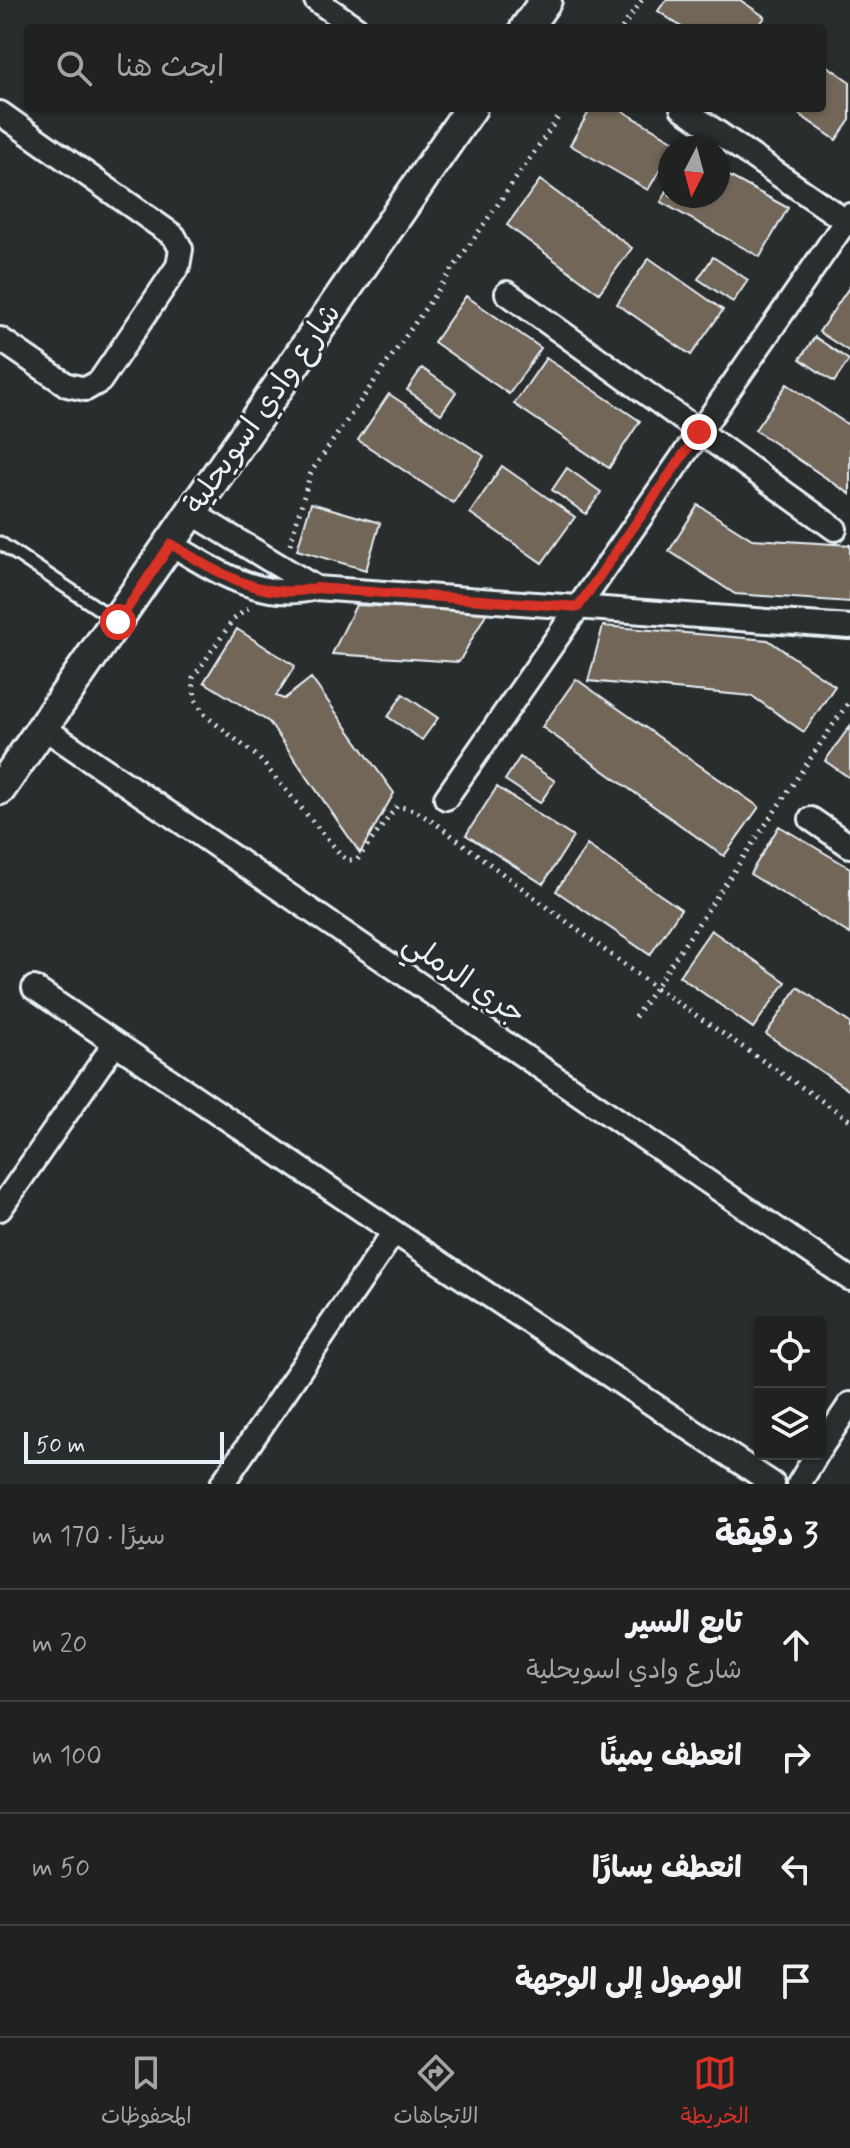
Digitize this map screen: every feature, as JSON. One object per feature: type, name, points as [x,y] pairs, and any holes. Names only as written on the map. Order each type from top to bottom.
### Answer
[{"type":"street","points":[[316,0],[350,24]]},
{"type":"street","points":[[529,24],[546,0]]},
{"type":"street","name":"شارع وادي اسويحلية","points":[[0,789],[468,112]]},
{"type":"street","points":[[446,798],[849,220],[688,112]]},
{"type":"street","points":[[0,113],[174,236],[181,249],[178,266],[170,279],[100,381],[86,389],[67,385],[0,339]]},
{"type":"street","points":[[507,293],[835,529]]},
{"type":"street","points":[[192,513],[316,588]]},
{"type":"street","points":[[171,544],[245,585],[269,591],[301,592],[316,588],[850,627]]},
{"type":"street","name":"جري الرملي","points":[[44,728],[850,1279]]},
{"type":"street","points":[[811,819],[850,846]]},
{"type":"street","points":[[34,988],[773,1484]]},
{"type":"street","points":[[0,1209],[115,1043]]},
{"type":"street","points":[[229,1482],[394,1232]]},
{"type":"street","points":[[826,1440],[850,1404]]},
{"type":"street","points":[[799,1484],[813,1460]]},
{"type":"lane","points":[[0,543],[118,622]]},
{"type":"path","points":[[625,24],[642,0]]},
{"type":"path","points":[[283,568],[311,472],[562,112]]},
{"type":"path","points":[[269,591],[233,620],[193,678],[195,699],[206,716],[258,757],[342,856],[357,860],[397,806],[414,810],[656,988],[850,1120]]},
{"type":"path","points":[[635,1017],[850,700]]},
{"type":"building","points":[[666,0],[740,0],[765,17],[760,24],[677,24],[658,11]]},
{"type":"building","points":[[826,65],[850,82],[850,120],[836,140],[796,112],[826,112]]},
{"type":"building","points":[[589,112],[624,112],[666,136],[658,136],[658,173],[648,190],[570,145]]},
{"type":"building","points":[[730,177],[788,208],[760,257],[672,208],[730,208]]},
{"type":"building","points":[[540,180],[632,248],[599,293],[507,225]]},
{"type":"building","points":[[713,257],[748,280],[733,302],[698,279]]},
{"type":"building","points":[[649,258],[723,310],[691,355],[617,304]]},
{"type":"building","points":[[850,286],[850,352],[819,332]]},
{"type":"building","points":[[466,296],[541,348],[509,394],[434,342]]},
{"type":"building","points":[[815,337],[849,360],[834,382],[800,359]]},
{"type":"building","points":[[546,358],[640,421],[609,468],[514,404]]},
{"type":"building","points":[[422,368],[456,392],[441,414],[407,390]]},
{"type":"building","points":[[787,384],[850,426],[850,494],[755,430]]},
{"type":"building","points":[[389,394],[484,456],[453,503],[358,440]]},
{"type":"building","points":[[502,466],[575,517],[542,563],[470,513]]},
{"type":"building","points":[[567,468],[601,492],[586,514],[552,490]]},
{"type":"building","points":[[311,503],[380,523],[366,570],[297,550]]},
{"type":"building","points":[[698,505],[752,539],[850,545],[850,602],[735,594],[669,551]]},
{"type":"building","points":[[356,605],[487,612],[459,662],[332,654]]},
{"type":"building","points":[[603,626],[768,640],[835,686],[804,732],[752,696],[588,681]]},
{"type":"building","points":[[237,629],[295,666],[276,696],[284,699],[311,678],[394,793],[360,853],[269,722],[204,682]]},
{"type":"building","points":[[576,679],[759,807],[724,856],[542,727]]},
{"type":"building","points":[[403,694],[438,718],[422,740],[388,717]]},
{"type":"building","points":[[850,726],[850,778],[825,761]]},
{"type":"building","points":[[520,757],[555,781],[540,803],[505,780]]},
{"type":"building","points":[[497,787],[573,837],[543,884],[466,835]]},
{"type":"building","points":[[779,826],[850,868],[850,934],[750,874]]},
{"type":"building","points":[[587,845],[681,909],[650,955],[556,891]]},
{"type":"building","points":[[711,930],[786,982],[753,1028],[679,976]]},
{"type":"building","points":[[798,987],[850,1023],[850,1091],[766,1034]]},
{"type":"route","points":[[118,622],[171,544],[245,585],[269,591],[286,593],[316,588],[578,607],[699,432]]}]
